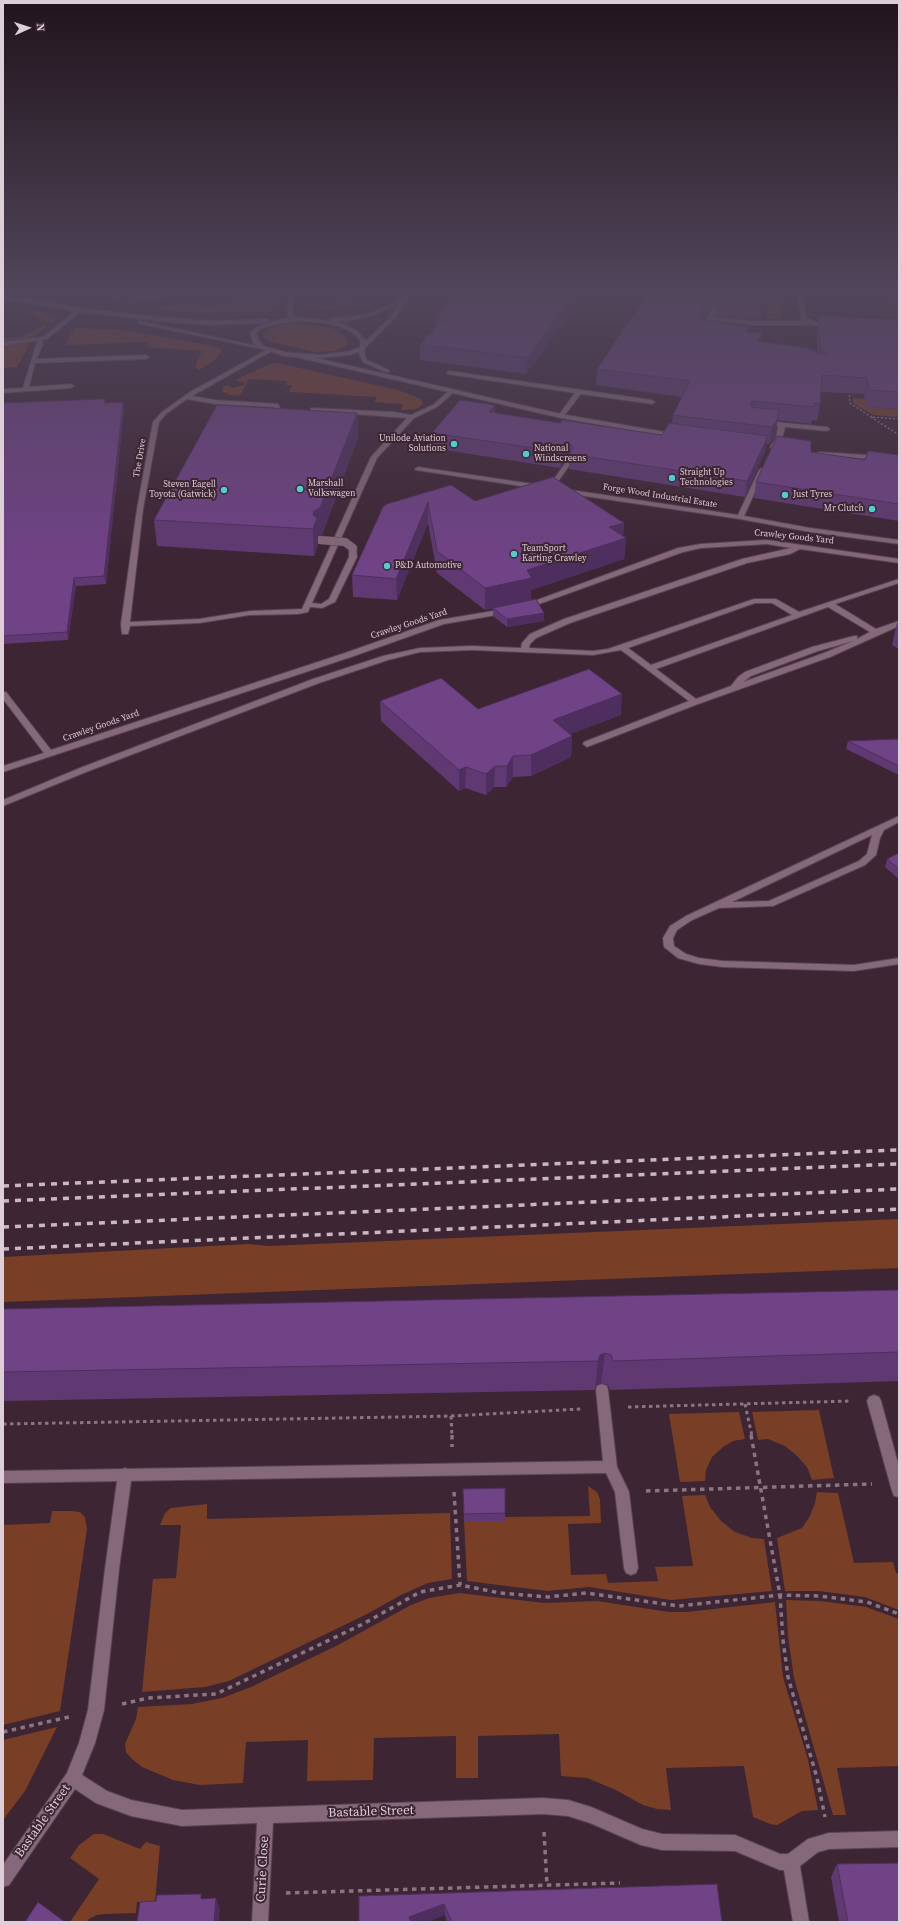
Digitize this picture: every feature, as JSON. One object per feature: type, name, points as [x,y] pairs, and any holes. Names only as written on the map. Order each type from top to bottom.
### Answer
[{"type":"street","points":[[26,389],[28,383]]},
{"type":"street","name":"The Drive","points":[[211,383],[186,397],[164,413],[155,425],[139,516],[125,628],[199,621],[250,613],[298,612],[305,610],[308,605]]},
{"type":"street","points":[[417,383],[561,416],[683,437]]},
{"type":"street","points":[[424,383],[436,387]]},
{"type":"street","points":[[517,383],[652,402]]},
{"type":"street","points":[[3,391],[71,386]]},
{"type":"street","points":[[320,540],[345,542],[353,548],[352,557],[332,600],[322,606],[308,605],[374,457],[412,417],[435,406],[452,391]]},
{"type":"street","points":[[561,416],[579,392]]},
{"type":"street","points":[[186,397],[215,402],[276,406],[278,410],[271,424]]},
{"type":"street","points":[[313,409],[394,414],[412,417]]},
{"type":"street","points":[[767,423],[827,429]]},
{"type":"street","points":[[768,456],[779,438],[782,424]]},
{"type":"street","points":[[814,454],[899,459]]},
{"type":"street","points":[[550,489],[568,463]]},
{"type":"street","points":[[740,517],[765,463]]},
{"type":"street","name":"Forge Wood Industrial Estate","points":[[418,469],[740,517],[804,529],[899,542]]},
{"type":"street","name":"Crawley Goods Yard","points":[[3,769],[348,655],[442,622],[526,606],[681,550],[701,546],[752,542],[899,561]]},
{"type":"street","points":[[524,650],[526,643],[533,636],[561,624],[745,561],[787,552],[799,547]]},
{"type":"street","points":[[650,668],[829,604],[899,581]]},
{"type":"street","points":[[3,803],[83,770],[316,681],[375,661],[428,649],[472,648],[593,654],[622,647],[760,600],[778,602],[799,615]]},
{"type":"street","points":[[829,604],[877,633]]},
{"type":"street","points":[[587,744],[695,702],[827,655],[899,623]]},
{"type":"street","points":[[622,647],[695,702]]},
{"type":"street","points":[[3,694],[50,754]]},
{"type":"street","points":[[899,819],[711,907],[673,928],[668,938],[668,942],[672,950],[682,956],[699,961],[764,966],[854,968],[899,962]]},
{"type":"street","points":[[711,907],[727,904],[770,904],[862,863],[871,855],[875,838],[880,828]]},
{"type":"street","points":[[602,1390],[610,1467],[622,1492],[631,1568]]},
{"type":"street","points":[[874,1401],[894,1457],[898,1487]]},
{"type":"street","points":[[3,1477],[610,1467]]},
{"type":"street","points":[[73,1778],[87,1743],[96,1710],[112,1569],[125,1474]]},
{"type":"street","name":"Bastable Street","points":[[3,1879],[73,1778],[102,1797],[131,1808],[182,1818],[543,1806],[568,1808],[591,1815],[648,1839],[662,1842],[688,1844],[735,1843],[780,1862],[791,1862]]},
{"type":"street","name":"Curie Close","points":[[260,1922],[265,1815]]},
{"type":"street","points":[[801,1922],[791,1862],[814,1846],[829,1841],[899,1839]]},
{"type":"path","points":[[848,388],[850,403],[899,435]]},
{"type":"path","points":[[872,417],[899,418]]},
{"type":"path","points":[[3,1424],[451,1416],[605,1408],[874,1401]]},
{"type":"path","points":[[745,1404],[762,1487],[780,1596],[783,1640],[788,1677],[817,1778],[829,1841]]},
{"type":"path","points":[[451,1416],[460,1585]]},
{"type":"path","points":[[622,1492],[762,1487],[898,1487]]},
{"type":"path","points":[[3,1732],[148,1698],[216,1694],[356,1627],[420,1592],[460,1585],[500,1593],[548,1597],[586,1593],[679,1606],[780,1596],[819,1596],[867,1602],[899,1614]]},
{"type":"path","points":[[543,1806],[547,1885]]},
{"type":"path","points":[[262,1893],[620,1883]]},
{"type":"shaded area","points":[[247,383],[240,396],[229,395],[222,391],[223,387],[228,385],[232,388],[244,385]]},
{"type":"shaded area","points":[[287,383],[366,383],[398,390],[421,399],[423,404],[417,409],[401,410],[403,404],[374,402],[377,397],[289,392],[292,385],[286,385]]},
{"type":"shaded area","points":[[853,398],[865,399],[866,407],[899,409],[899,417],[873,415],[853,403]]},
{"type":"shaded area","points":[[899,1219],[899,1268],[3,1302],[3,1257],[248,1244],[269,1246]]},
{"type":"shaded area","points":[[819,1410],[834,1478],[812,1480],[807,1467],[785,1446],[768,1439],[758,1440],[752,1412]]},
{"type":"shaded area","points":[[739,1412],[745,1439],[733,1441],[723,1447],[712,1457],[706,1470],[705,1481],[680,1482],[669,1414]]},
{"type":"shaded area","points":[[588,1486],[597,1492],[600,1499],[601,1523],[568,1524],[571,1575],[606,1574],[608,1583],[658,1581],[655,1567],[693,1566],[682,1496],[705,1495],[710,1507],[721,1521],[735,1532],[752,1538],[764,1539],[772,1591],[671,1600],[589,1587],[547,1591],[467,1581],[464,1521],[504,1521],[504,1517],[590,1516]]},
{"type":"shaded area","points":[[817,1492],[838,1493],[854,1563],[893,1562],[896,1573],[899,1573],[899,1610],[865,1597],[819,1591],[785,1591],[777,1538],[802,1528],[810,1516]]},
{"type":"shaded area","points":[[207,1504],[207,1519],[450,1513],[452,1579],[428,1583],[401,1595],[367,1614],[229,1681],[205,1687],[142,1692],[153,1579],[176,1578],[181,1525],[160,1525],[165,1513],[171,1508]]},
{"type":"shaded area","points":[[52,1511],[80,1512],[85,1517],[87,1529],[60,1711],[3,1725],[3,1525],[50,1523]]},
{"type":"shaded area","points":[[459,1593],[544,1603],[597,1601],[669,1612],[687,1612],[775,1602],[783,1677],[808,1760],[818,1810],[802,1811],[777,1825],[770,1824],[753,1817],[744,1766],[666,1768],[671,1810],[657,1809],[643,1805],[616,1790],[587,1778],[561,1776],[559,1734],[478,1736],[478,1778],[456,1778],[456,1736],[374,1738],[373,1780],[307,1781],[308,1740],[246,1742],[243,1783],[200,1785],[173,1780],[142,1767],[126,1752],[125,1744],[136,1719],[138,1707],[192,1704],[222,1698],[251,1687],[336,1646],[411,1605],[429,1598]]},
{"type":"shaded area","points":[[786,1600],[820,1601],[866,1607],[899,1619],[899,1766],[837,1768],[846,1815],[833,1815],[794,1678],[788,1636]]},
{"type":"shaded area","points":[[57,1727],[25,1791],[3,1820],[3,1740]]},
{"type":"shaded area","points":[[94,1834],[103,1834],[140,1849],[146,1842],[160,1846],[155,1902],[137,1902],[136,1913],[97,1915],[86,1922],[70,1922],[99,1879],[70,1858],[79,1845]]},
{"type":"building","points":[[689,383],[821,383],[820,404],[814,403],[814,407],[751,402],[751,407],[779,410],[777,420],[772,427],[673,415]]},
{"type":"building","points":[[868,383],[899,383],[899,392],[869,390]]},
{"type":"building","points":[[105,399],[104,403],[123,402],[104,576],[74,578],[67,632],[3,636],[3,403]]},
{"type":"building","points":[[460,400],[495,405],[489,412],[560,423],[562,420],[662,435],[669,423],[768,436],[747,481],[569,454],[573,447],[570,444],[561,452],[432,433]]},
{"type":"building","points":[[217,405],[357,413],[320,508],[314,511],[313,515],[317,518],[313,529],[154,520]]},
{"type":"building","points":[[777,436],[811,441],[811,452],[865,460],[868,451],[899,455],[899,504],[756,482]]},
{"type":"building","points":[[553,477],[624,523],[609,527],[626,538],[527,570],[532,578],[485,588],[437,551],[428,502],[396,579],[352,575],[383,507],[387,504],[451,485],[475,501]]},
{"type":"building","points":[[536,599],[544,613],[507,619],[493,608]]},
{"type":"building","points":[[589,669],[622,694],[553,720],[572,736],[531,755],[513,756],[507,766],[495,766],[486,774],[466,767],[459,770],[380,701],[441,678],[478,709]]},
{"type":"building","points":[[899,739],[899,766],[848,741]]},
{"type":"building","points":[[899,853],[899,869],[887,859]]},
{"type":"building","points":[[899,1290],[899,1352],[613,1361],[611,1355],[605,1353],[600,1355],[598,1361],[3,1372],[3,1309]]},
{"type":"building","points":[[505,1488],[505,1513],[464,1514],[463,1489]]},
{"type":"building","points":[[899,1863],[899,1922],[848,1922],[837,1864]]},
{"type":"building","points":[[717,1884],[722,1922],[452,1922],[444,1904],[409,1917],[411,1922],[359,1922],[359,1896]]},
{"type":"building","points":[[201,1894],[201,1899],[216,1898],[214,1922],[137,1922],[140,1902],[156,1901],[157,1895]]},
{"type":"building","points":[[38,1902],[65,1922],[25,1922]]},
{"type":"railway","points":[[3,1186],[899,1150]]},
{"type":"railway","points":[[3,1201],[899,1164]]},
{"type":"railway","points":[[3,1227],[899,1189]]},
{"type":"railway","points":[[3,1249],[899,1209]]},
{"type":"place","name":"Unilode Aviation Solutions","points":[[454,444]]},
{"type":"place","name":"National Windscreens","points":[[526,454]]},
{"type":"place","name":"Straight Up Technologies","points":[[672,478]]},
{"type":"place","name":"Marshall Volkswagen","points":[[300,489]]},
{"type":"place","name":"Steven Eagell Toyota (Gatwick)","points":[[224,490]]},
{"type":"place","name":"Just Tyres","points":[[785,495]]},
{"type":"place","name":"Mr Clutch","points":[[872,509]]},
{"type":"place","name":"TeamSport Karting Crawley","points":[[514,554]]},
{"type":"place","name":"P&D Automotive","points":[[387,566]]}]
